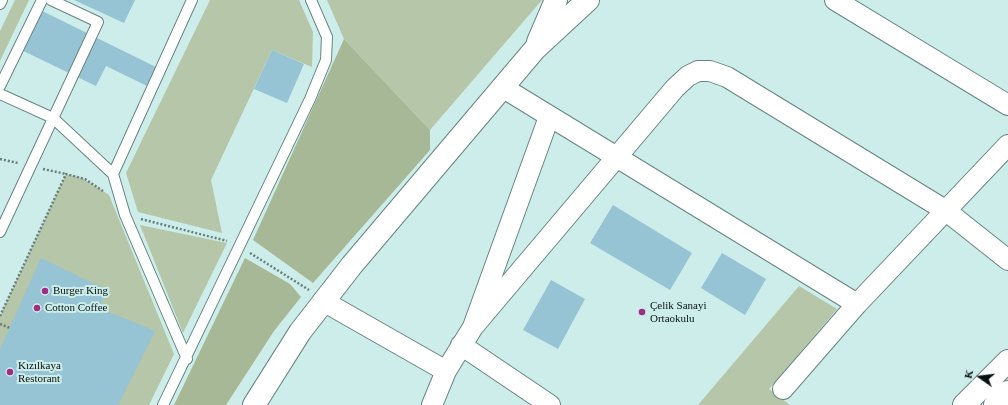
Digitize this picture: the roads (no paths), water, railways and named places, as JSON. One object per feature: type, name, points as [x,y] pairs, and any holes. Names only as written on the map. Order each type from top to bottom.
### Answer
[{"type":"street","points":[[535,49],[556,0]]},
{"type":"street","points":[[254,405],[279,364],[323,301],[535,49],[588,0]]},
{"type":"street","points":[[835,0],[1008,105]]},
{"type":"street","points":[[432,405],[446,371],[473,327],[615,157],[675,88],[688,76],[698,71],[710,70],[727,77],[945,210],[1008,260]]},
{"type":"street","points":[[502,87],[857,304]]},
{"type":"street","points":[[473,327],[549,117]]},
{"type":"street","points":[[783,389],[857,304],[1008,144]]},
{"type":"street","points":[[323,301],[446,371]]},
{"type":"street","points":[[461,345],[550,405]]},
{"type":"street","points":[[964,405],[1008,361]]},
{"type":"street","points":[[994,405],[1008,392]]},
{"type":"lane","points":[[0,4],[2,0]]},
{"type":"lane","points":[[0,86],[42,0]]},
{"type":"lane","points":[[0,232],[98,22],[51,0]]},
{"type":"lane","points":[[113,174],[192,0]]},
{"type":"lane","points":[[163,405],[187,359],[310,98],[326,60],[327,37],[311,0]]},
{"type":"lane","points":[[0,94],[53,118],[113,174],[126,215],[187,359]]},
{"type":"place","name":"Burger King","points":[[45,291]]},
{"type":"place","name":"Cotton Coffee","points":[[37,308]]},
{"type":"place","name":"Çelik Sanayi Ortaokulu","points":[[642,312]]},
{"type":"place","name":"Kızılkaya Restorant","points":[[10,372]]}]
